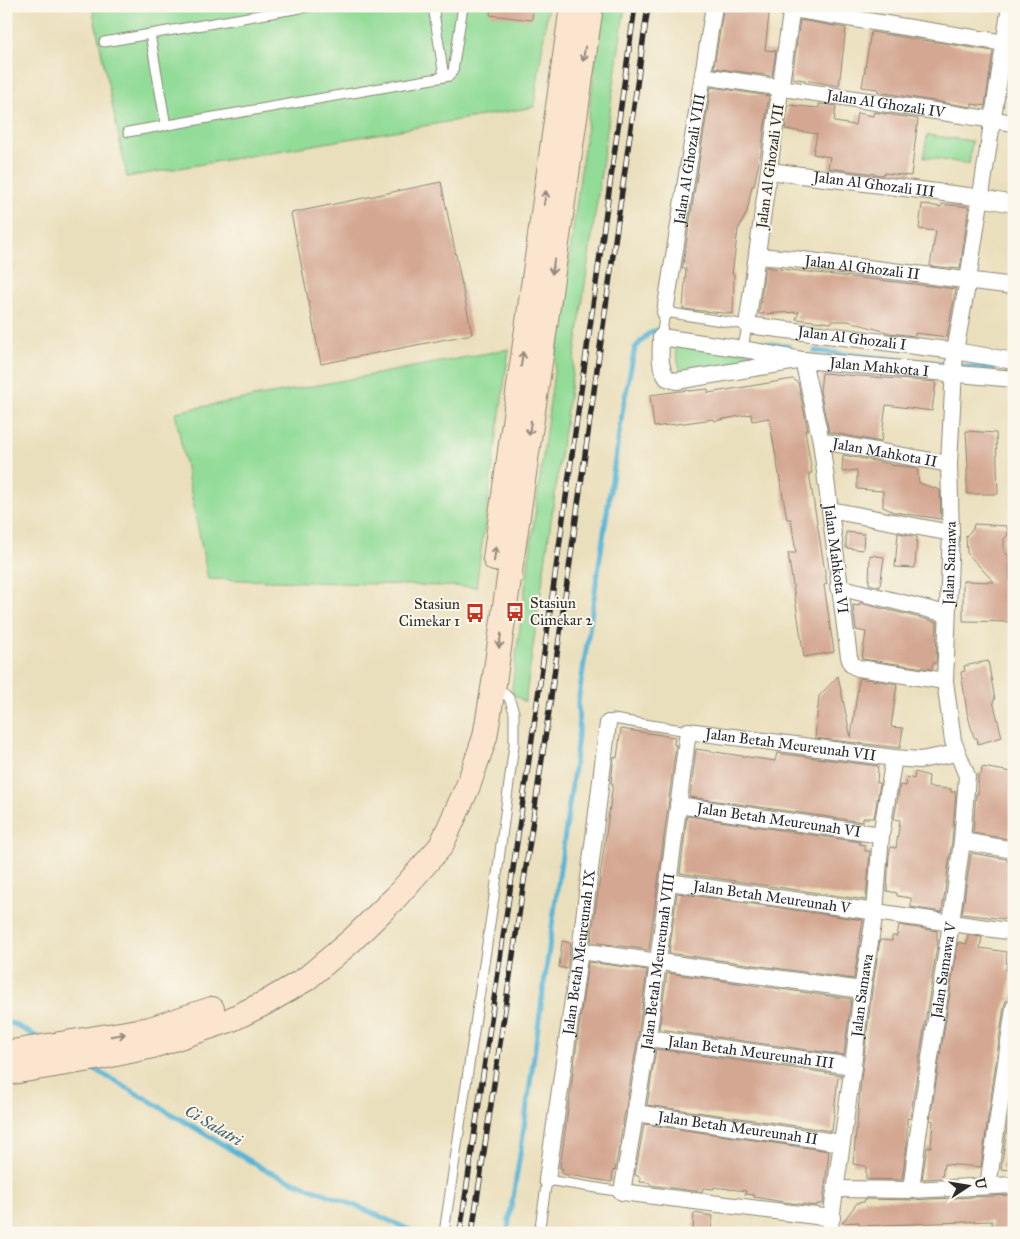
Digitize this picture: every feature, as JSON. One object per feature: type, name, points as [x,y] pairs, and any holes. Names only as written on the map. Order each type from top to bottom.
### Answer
[{"type":"street","points":[[6,1053],[68,1053],[97,1058],[153,1046],[230,1020],[267,1002],[306,979],[351,941],[396,897],[441,846],[468,786],[485,737],[494,683],[572,6]]},
{"type":"street","points":[[68,1053],[226,1005],[266,986],[300,965],[340,929],[386,885],[427,838],[452,784],[469,736],[591,6]]},
{"type":"street","name":"Jalan Al Ghozali VIII","points":[[714,6],[664,322],[660,361],[663,373],[667,378],[676,381],[803,360]]},
{"type":"street","name":"Jalan Samawa","points":[[957,753],[949,718],[945,681],[946,614],[951,533],[949,464],[955,362],[1010,6]]},
{"type":"street","points":[[792,8],[1005,43]]},
{"type":"street","name":"Jalan Al Ghozali VII","points":[[747,325],[792,8]]},
{"type":"street","name":"Jalan Al Ghozali IV","points":[[703,76],[1014,123]]},
{"type":"street","name":"Jalan Al Ghozali III","points":[[769,171],[1014,204]]},
{"type":"street","name":"Jalan Al Ghozali II","points":[[757,256],[813,261],[1014,286]]},
{"type":"street","points":[[664,322],[744,349],[803,360]]},
{"type":"street","name":"Jalan Al Ghozali I","points":[[747,325],[955,362]]},
{"type":"street","name":"Jalan Mahkota I","points":[[803,360],[955,362]]},
{"type":"street","name":"Jalan Mahkota VI","points":[[803,360],[821,441],[838,587],[849,657],[852,664],[858,668],[945,681]]},
{"type":"street","points":[[955,362],[1014,361]]},
{"type":"street","points":[[955,362],[1014,379]]},
{"type":"street","name":"Jalan Mahkota II","points":[[821,441],[949,464]]},
{"type":"street","points":[[830,510],[951,533]]},
{"type":"street","points":[[838,587],[946,614]]},
{"type":"street","name":"Jalan Betah Meureunah IX","points":[[547,1180],[580,951],[608,723]]},
{"type":"street","name":"Jalan Betah Meureunah VII","points":[[688,730],[894,758],[920,760],[957,753]]},
{"type":"street","name":"Jalan Betah Meureunah VIII","points":[[622,1192],[648,1038],[688,730]]},
{"type":"street","name":"Jalan Samawa V","points":[[912,1190],[918,1135],[962,841],[967,776],[957,753]]},
{"type":"street","name":"Jalan Samawa","points":[[830,1227],[862,990],[875,912],[881,835],[894,758]]},
{"type":"street","name":"Jalan Betah Meureunah VI","points":[[678,805],[881,835]]},
{"type":"street","points":[[962,841],[1014,850]]},
{"type":"street","name":"Jalan Betah Meureunah V","points":[[669,882],[1014,932]]},
{"type":"street","points":[[580,951],[862,990]]},
{"type":"street","points":[[988,1186],[1014,1008]]},
{"type":"street","name":"Jalan Betah Meureunah III","points":[[648,1038],[853,1066]]},
{"type":"street","points":[[6,1073],[41,1054]]},
{"type":"street","name":"Jalan Betah Meureunah II","points":[[635,1113],[841,1143]]},
{"type":"street","points":[[836,1189],[912,1190],[1014,1185]]},
{"type":"street","points":[[622,1192],[830,1227]]},
{"type":"lane","points":[[104,42],[312,6]]},
{"type":"lane","points":[[433,6],[444,78]]},
{"type":"lane","points":[[128,132],[450,76],[453,71],[464,6]]},
{"type":"lane","points":[[150,34],[166,126]]},
{"type":"lane","points":[[664,322],[747,325],[744,349]]},
{"type":"lane","points":[[445,1229],[496,890],[514,745],[514,712],[509,698],[494,683]]},
{"type":"lane","points":[[608,723],[613,719],[688,730]]},
{"type":"lane","points":[[539,1232],[547,1180],[622,1192]]},
{"type":"green space","points":[[92,6],[548,6],[534,107],[127,177]]},
{"type":"green space","points":[[603,6],[625,6],[525,702],[513,694],[512,687]]},
{"type":"green space","points":[[927,135],[972,141],[969,164],[924,157]]},
{"type":"green space","points":[[673,339],[779,358],[681,374]]},
{"type":"green space","points":[[509,349],[476,587],[208,579],[175,412]]},
{"type":"building","points":[[491,6],[533,6],[532,20],[490,15]]},
{"type":"building","points":[[724,6],[770,6],[765,50],[776,51],[772,76],[714,68]]},
{"type":"building","points":[[800,20],[846,28],[839,86],[792,78]]},
{"type":"building","points":[[871,32],[993,51],[985,106],[972,104],[972,107],[878,92],[878,89],[862,87]]},
{"type":"building","points":[[711,87],[769,96],[754,186],[752,186],[747,212],[738,230],[732,274],[734,274],[733,314],[683,309],[686,268],[682,268]]},
{"type":"building","points":[[819,104],[836,106],[834,122],[855,125],[857,113],[873,116],[874,112],[918,119],[911,176],[884,173],[883,175],[828,168],[830,157],[813,154],[817,134],[785,129],[788,105],[819,108]]},
{"type":"building","points":[[441,182],[472,334],[321,364],[291,213]]},
{"type":"building","points":[[922,204],[941,207],[942,204],[969,207],[960,269],[930,266],[936,231],[919,229]]},
{"type":"building","points":[[765,267],[956,289],[947,337],[915,333],[915,336],[890,333],[848,321],[832,321],[831,323],[796,319],[799,312],[759,314]]},
{"type":"building","points":[[822,373],[936,382],[932,411],[886,405],[881,442],[829,432],[820,391]]},
{"type":"building","points":[[793,379],[798,383],[808,430],[805,430],[812,473],[809,473],[827,584],[824,585],[834,652],[804,657],[788,553],[796,553],[791,519],[787,519],[769,418],[752,421],[751,414],[714,421],[714,419],[654,427],[650,395],[708,389],[708,393]]},
{"type":"building","points":[[966,431],[996,433],[998,494],[967,494]]},
{"type":"building","points":[[843,455],[890,465],[917,468],[919,483],[940,490],[941,519],[894,512],[883,507],[883,491],[857,489],[857,470],[842,472]]},
{"type":"building","points":[[974,524],[1007,526],[1008,535],[1004,539],[1004,552],[1009,556],[1010,586],[1013,586],[1014,622],[963,621],[963,581],[994,582],[967,553],[966,536],[973,529]]},
{"type":"building","points":[[846,532],[864,534],[863,550],[846,548]]},
{"type":"building","points":[[898,533],[917,537],[915,568],[895,567]]},
{"type":"building","points":[[870,555],[884,557],[880,587],[869,584]]},
{"type":"building","points":[[860,603],[937,622],[936,663],[933,663],[932,669],[862,659],[866,632],[856,630],[853,607],[853,605],[859,606]]},
{"type":"building","points":[[988,661],[995,700],[993,701],[1002,737],[978,744],[977,738],[974,738],[967,712],[961,672],[965,671],[964,666]]},
{"type":"building","points":[[838,676],[851,738],[859,678],[897,684],[891,727],[903,728],[900,748],[815,738],[819,696]]},
{"type":"building","points":[[621,729],[675,737],[674,745],[676,745],[649,950],[591,942],[613,783],[611,783],[614,757],[617,758]]},
{"type":"building","points":[[696,749],[775,761],[777,753],[878,766],[877,783],[880,783],[874,818],[863,818],[863,822],[690,797]]},
{"type":"building","points":[[982,767],[1012,772],[1010,812],[1012,812],[1009,839],[973,833],[976,794],[978,794],[978,774],[981,775]]},
{"type":"building","points":[[915,772],[929,776],[928,787],[951,789],[951,792],[956,792],[952,840],[942,912],[911,907],[911,898],[897,896],[897,893],[887,891],[889,855],[891,847],[896,848],[900,820],[894,819],[900,785],[906,786],[907,777],[914,779]]},
{"type":"building","points":[[687,816],[860,842],[859,844],[865,845],[865,851],[870,851],[866,900],[680,873]]},
{"type":"building","points":[[971,853],[1007,859],[1007,861],[1011,862],[1010,875],[1014,875],[1014,920],[962,914]]},
{"type":"building","points":[[677,893],[863,920],[854,979],[669,953]]},
{"type":"building","points":[[899,925],[937,931],[938,940],[910,1119],[907,1118],[907,1144],[902,1180],[866,1179],[866,1166],[853,1164],[872,991],[880,940],[892,941],[892,936],[897,936]]},
{"type":"building","points":[[968,935],[982,937],[980,948],[1007,952],[1006,970],[1011,971],[1008,998],[1014,998],[1006,1001],[1004,1007],[981,1167],[944,1164],[942,1178],[922,1179],[927,1147],[931,1147],[933,1121],[930,1120],[958,942],[967,944]]},
{"type":"building","points":[[562,941],[571,943],[567,969],[559,967]]},
{"type":"building","points":[[588,962],[647,970],[638,1037],[612,1182],[562,1174],[563,1169],[560,1168]]},
{"type":"building","points":[[667,973],[851,999],[844,1055],[659,1029]]},
{"type":"building","points":[[656,1049],[842,1075],[841,1078],[838,1077],[832,1131],[647,1105]]},
{"type":"building","points":[[1014,1079],[1014,1170],[1001,1169]]},
{"type":"building","points":[[644,1124],[829,1151],[823,1204],[817,1204],[817,1206],[784,1202],[754,1197],[754,1195],[745,1194],[746,1191],[714,1187],[714,1189],[703,1188],[702,1192],[640,1182],[640,1177],[635,1175]]},
{"type":"building","points":[[1014,1195],[1014,1233],[993,1233],[992,1221],[859,1226],[859,1222],[842,1223],[857,1203],[864,1202],[865,1199],[911,1200]]},
{"type":"building","points":[[694,1213],[713,1216],[711,1230],[693,1229]]},
{"type":"waterway","points":[[507,1233],[521,1149],[575,762],[579,728],[578,703],[623,407],[635,348],[648,334],[657,330]]},
{"type":"waterway","points":[[755,342],[789,346]]},
{"type":"waterway","points":[[815,351],[994,369]]},
{"type":"waterway","name":"Ci Salatri","points":[[6,1022],[14,1024],[39,1038]]},
{"type":"waterway","name":"Ci Salatri","points":[[90,1067],[267,1171],[359,1207],[417,1233]]},
{"type":"waterway","points":[[905,1233],[998,1229]]},
{"type":"railway","points":[[460,1233],[535,718],[635,6]]},
{"type":"railway","points":[[472,1233],[548,718],[648,6]]},
{"type":"place","name":"Stasiun Cimekar 2","points":[[515,612]]},
{"type":"place","name":"Stasiun Cimekar 1","points":[[475,613]]}]
